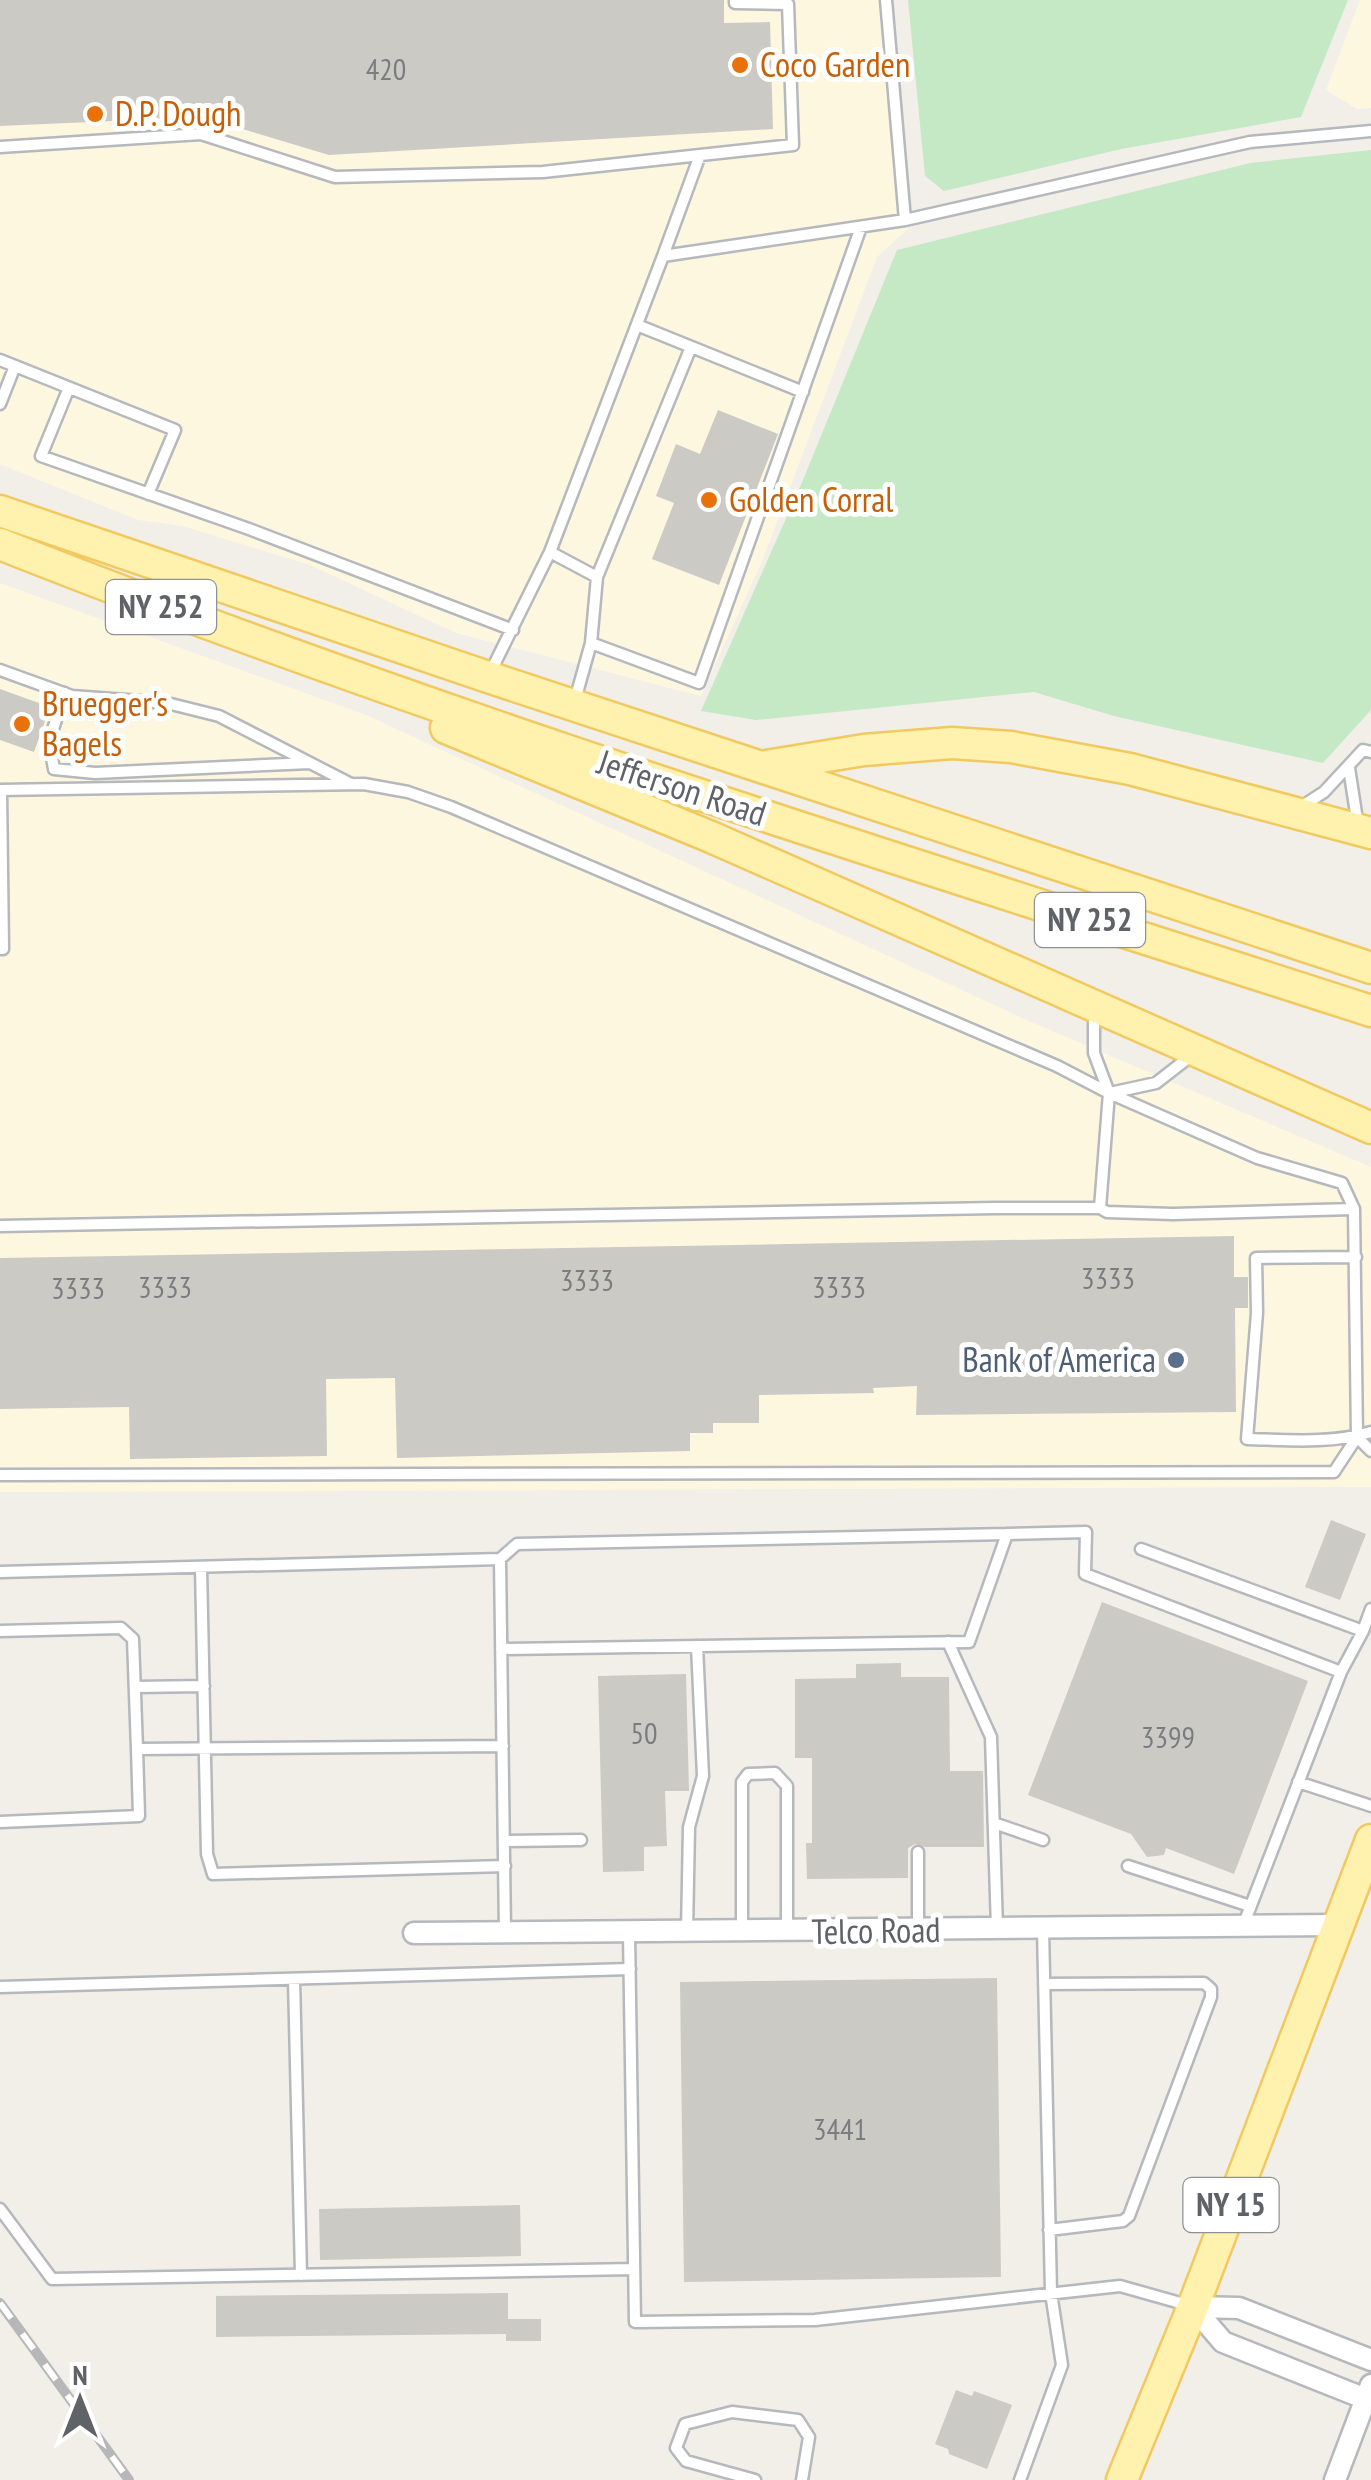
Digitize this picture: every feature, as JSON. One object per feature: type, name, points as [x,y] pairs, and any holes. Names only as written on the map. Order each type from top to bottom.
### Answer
[{"type":"main road","name":"Jefferson Road","points":[[0,511],[574,706],[1371,968]]},
{"type":"main road","name":"Jefferson Road","points":[[0,544],[322,667],[744,809],[1371,1011]]},
{"type":"main road","points":[[322,667],[386,703],[711,837],[1371,1128]]},
{"type":"main road","points":[[760,768],[864,750],[952,743],[1010,747],[1130,768],[1365,831]]},
{"type":"main road","name":"NY 15","points":[[1122,2480],[1371,1840]]},
{"type":"street","name":"Telco Road","points":[[414,1933],[1043,1929],[1246,1916],[1338,1925]]},
{"type":"street","points":[[1192,2307],[1239,2308],[1371,2360]]},
{"type":"street","points":[[1192,2307],[1223,2342],[1368,2392],[1335,2480]]},
{"type":"lane","points":[[0,147],[201,134],[335,177],[543,172],[793,145],[788,4],[735,4],[735,0]]},
{"type":"lane","points":[[886,0],[905,220]]},
{"type":"lane","points":[[663,256],[905,220],[1250,142],[1371,130]]},
{"type":"lane","points":[[488,677],[550,552],[700,156]]},
{"type":"lane","points":[[591,644],[699,682],[861,227]]},
{"type":"lane","points":[[637,325],[803,392]]},
{"type":"lane","points":[[574,706],[591,644],[596,578],[691,347]]},
{"type":"lane","points":[[0,360],[175,430],[148,494]]},
{"type":"lane","points":[[0,404],[15,366]]},
{"type":"lane","points":[[68,390],[41,456],[249,529],[512,630]]},
{"type":"lane","points":[[550,552],[596,578]]},
{"type":"lane","points":[[0,670],[64,693],[167,702],[219,716],[353,785]]},
{"type":"lane","points":[[64,693],[50,740],[54,769],[95,773],[311,763]]},
{"type":"lane","points":[[1293,811],[1324,792],[1362,750],[1371,752]]},
{"type":"lane","points":[[1349,768],[1352,798],[1365,831]]},
{"type":"lane","points":[[0,949],[4,949],[0,790],[353,785],[408,792],[451,807],[1056,1066],[1258,1158],[1342,1183],[1354,1209],[1357,1436],[1334,1472],[0,1475]]},
{"type":"lane","points":[[1094,1004],[1094,1053],[1109,1093],[1104,1210]]},
{"type":"lane","points":[[1109,1093],[1156,1083],[1198,1050]]},
{"type":"lane","points":[[0,1226],[1354,1209]]},
{"type":"lane","points":[[1356,1257],[1256,1258],[1257,1314],[1246,1439],[1357,1436],[1371,1432]]},
{"type":"lane","points":[[1357,1436],[1371,1451]]},
{"type":"lane","points":[[0,1572],[500,1560],[516,1544],[1086,1532],[1086,1574],[1341,1672]]},
{"type":"lane","points":[[502,1649],[969,1642],[1006,1534]]},
{"type":"lane","points":[[1141,1550],[1362,1632]]},
{"type":"lane","points":[[500,1560],[506,1933]]},
{"type":"lane","points":[[201,1567],[207,1854],[213,1874],[505,1866]]},
{"type":"lane","points":[[1128,1866],[1246,1916],[1341,1672],[1371,1610]]},
{"type":"lane","points":[[0,1631],[121,1628],[133,1639],[138,1816],[0,1822]]},
{"type":"lane","points":[[948,1642],[991,1737],[997,1929]]},
{"type":"lane","points":[[687,1933],[689,1827],[703,1776],[697,1646]]},
{"type":"lane","points":[[135,1688],[204,1686]]},
{"type":"lane","points":[[137,1749],[503,1746]]},
{"type":"lane","points":[[742,1932],[742,1782],[748,1774],[775,1773],[787,1786],[787,1932]]},
{"type":"lane","points":[[1298,1782],[1371,1806]]},
{"type":"lane","points":[[994,1823],[1043,1840]]},
{"type":"lane","points":[[504,1841],[581,1840]]},
{"type":"lane","points":[[918,1852],[918,1930]]},
{"type":"lane","points":[[1025,2478],[1062,2366],[1051,2293],[1043,1929]]},
{"type":"lane","points":[[629,1934],[635,2322],[815,2320],[1120,2286],[1192,2307]]},
{"type":"lane","points":[[0,1987],[630,1969]]},
{"type":"lane","points":[[294,1979],[301,2275]]},
{"type":"lane","points":[[1044,1984],[1204,1983],[1211,1989],[1212,1997],[1129,2216],[1123,2221],[1050,2230]]},
{"type":"lane","points":[[0,2209],[52,2279],[634,2269]]},
{"type":"lane","points":[[755,2480],[686,2461],[676,2448],[685,2424],[732,2412],[798,2420],[808,2438],[802,2480]]},
{"type":"shaded area","points":[[0,0],[893,0],[908,229],[877,257],[763,559],[701,696],[456,633],[310,565],[183,526],[138,520],[0,464]]},
{"type":"shaded area","points":[[1360,0],[1371,0],[1371,108],[1357,109],[1326,90]]},
{"type":"shaded area","points":[[0,583],[366,715],[1031,1022],[1371,1167],[1371,1487],[0,1492]]},
{"type":"green space","points":[[908,0],[1348,0],[1301,117],[1121,149],[944,191],[925,176]]},
{"type":"green space","points":[[1371,150],[1371,710],[1323,763],[1114,716],[1034,692],[756,720],[701,711],[803,480],[897,250],[1250,163]]},
{"type":"building","points":[[0,0],[724,0],[724,23],[770,22],[773,129],[329,155],[203,117],[0,126]]},
{"type":"building","name":"Golden Corral","points":[[718,410],[778,434],[719,585],[652,559],[674,503],[656,496],[676,444],[700,454]]},
{"type":"building","name":"Bruegger's Bagels","points":[[0,689],[50,707],[34,752],[0,740]]},
{"type":"building","points":[[1234,1236],[1234,1277],[1248,1277],[1248,1308],[1235,1308],[1236,1412],[916,1415],[917,1386],[873,1388],[874,1393],[759,1395],[759,1423],[713,1423],[713,1433],[690,1433],[690,1451],[397,1458],[395,1378],[326,1379],[327,1456],[130,1459],[129,1407],[0,1409],[0,1258]]},
{"type":"building","points":[[1331,1520],[1366,1534],[1340,1600],[1305,1587]]},
{"type":"building","points":[[1102,1602],[1308,1681],[1234,1874],[1166,1848],[1164,1855],[1147,1857],[1131,1834],[1028,1795]]},
{"type":"building","points":[[901,1663],[901,1677],[949,1677],[950,1771],[983,1771],[984,1847],[915,1844],[908,1848],[908,1878],[807,1879],[806,1843],[812,1843],[812,1758],[795,1758],[795,1679],[856,1678],[856,1664]]},
{"type":"building","points":[[686,1674],[689,1791],[665,1791],[667,1846],[644,1847],[644,1871],[603,1872],[598,1676]]},
{"type":"building","points":[[997,1978],[1001,2277],[684,2282],[680,1982]]},
{"type":"building","points":[[520,2205],[521,2256],[320,2260],[319,2209]]},
{"type":"building","points":[[508,2293],[508,2319],[541,2319],[541,2341],[506,2341],[506,2334],[216,2337],[216,2296]]},
{"type":"building","points":[[956,2390],[972,2396],[974,2391],[1012,2405],[987,2469],[935,2444]]},
{"type":"railway","points":[[0,2303],[129,2480]]},
{"type":"place","name":"Coco Garden","points":[[740,65]]},
{"type":"place","name":"D.P. Dough","points":[[95,114]]},
{"type":"place","name":"Golden Corral","points":[[709,500]]},
{"type":"place","name":"Bruegger's Bagels","points":[[22,724]]},
{"type":"place","name":"Bank of America","points":[[1176,1360]]}]
